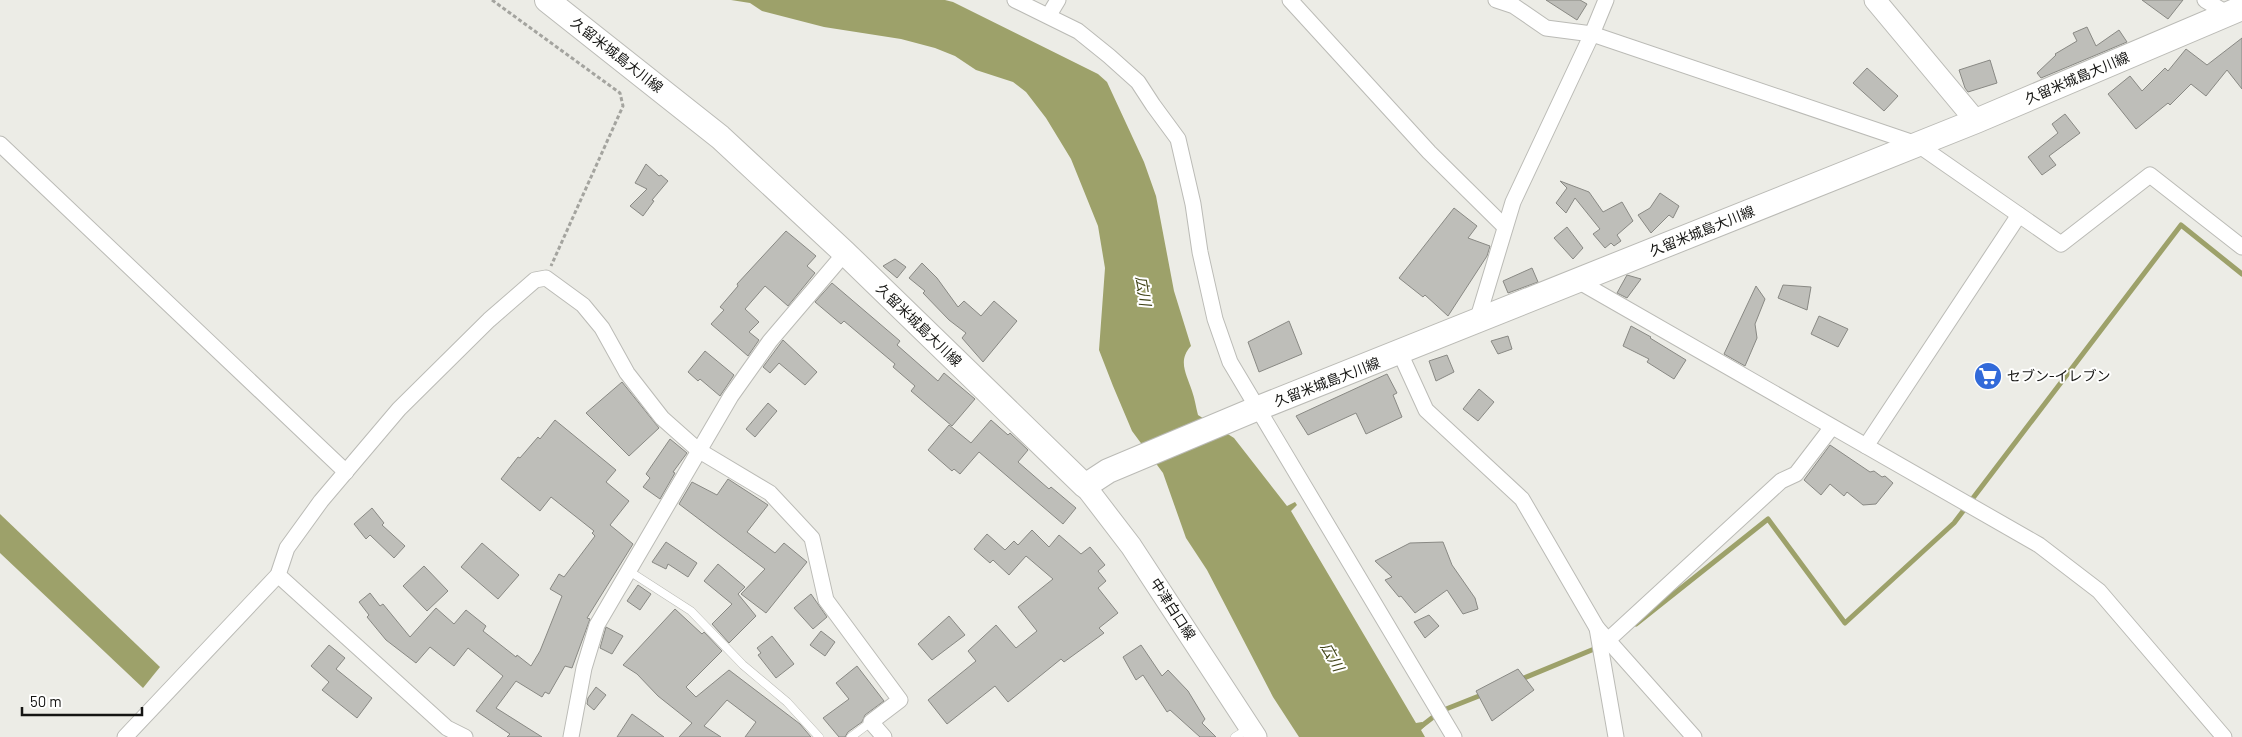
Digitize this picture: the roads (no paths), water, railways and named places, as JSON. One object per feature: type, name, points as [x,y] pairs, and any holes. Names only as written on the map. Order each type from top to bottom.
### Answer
[{"type":"main road","name":"久留米城島大川線","points":[[547,0],[720,137],[846,253],[1085,486],[1108,471],[1255,410],[1976,121],[2235,11]]},
{"type":"main road","points":[[1875,0],[1976,121]]},
{"type":"main road","name":"中津白口線","points":[[1085,486],[1131,546],[1247,734]]},
{"type":"street","points":[[1015,0],[1049,15],[1078,31],[1138,82],[1178,139],[1193,204],[1200,252],[1216,319],[1230,362],[1255,410],[1454,737]]},
{"type":"street","points":[[1049,15],[1058,0]]},
{"type":"street","points":[[1290,0],[1429,152],[1505,227]]},
{"type":"street","points":[[1496,0],[1514,6],[1546,28],[1592,34],[1917,144],[2061,244],[2150,175],[2242,247]]},
{"type":"street","points":[[1477,322],[1513,202],[1592,34],[1606,0]]},
{"type":"street","points":[[2205,0],[2235,11]]},
{"type":"street","points":[[0,144],[346,472]]},
{"type":"street","points":[[1866,446],[2019,215]]},
{"type":"street","points":[[571,737],[584,668],[597,625],[731,396],[770,341],[846,253]]},
{"type":"street","points":[[125,737],[278,575],[288,548],[321,501],[399,408],[489,320],[535,280],[546,278],[583,305],[602,328],[627,373],[662,418],[698,450],[770,493],[812,538],[826,600],[900,700],[871,722],[884,737]]},
{"type":"street","points":[[1578,281],[2039,545],[2098,591],[2224,737]]},
{"type":"street","points":[[1400,353],[1426,410],[1522,499],[1597,628],[1694,737]]},
{"type":"street","points":[[1608,640],[1781,481],[1796,474],[1832,427]]},
{"type":"street","points":[[278,575],[447,728],[465,737]]},
{"type":"street","points":[[1597,628],[1616,737]]},
{"type":"lane","points":[[629,572],[691,611],[743,664],[788,702],[820,737]]},
{"type":"lane","points":[[852,737],[871,722]]},
{"type":"water","name":"広川","points":[[731,0],[945,0],[953,2],[1098,74],[1107,82],[1144,162],[1156,196],[1174,291],[1191,346],[1185,357],[1184,368],[1198,415],[1234,438],[1287,506],[1295,502],[1297,505],[1291,511],[1416,723],[1422,722],[1425,726],[1421,730],[1425,737],[1299,737],[1273,697],[1207,570],[1186,538],[1163,473],[1132,431],[1113,386],[1099,350],[1105,268],[1098,226],[1071,159],[1046,118],[1026,92],[1013,82],[976,70],[955,56],[935,48],[901,39],[824,27],[762,11],[750,3]]},
{"type":"water","points":[[0,514],[160,667],[143,688],[0,553]]},
{"type":"waterway","points":[[1636,624],[1768,519],[1845,623],[1954,523],[2181,225],[2242,274]]},
{"type":"waterway","points":[[1519,680],[1599,647]]},
{"type":"waterway","points":[[1419,728],[1441,711],[1484,694]]},
{"type":"place","name":"セブン-イレブン","points":[[1988,376]]}]
